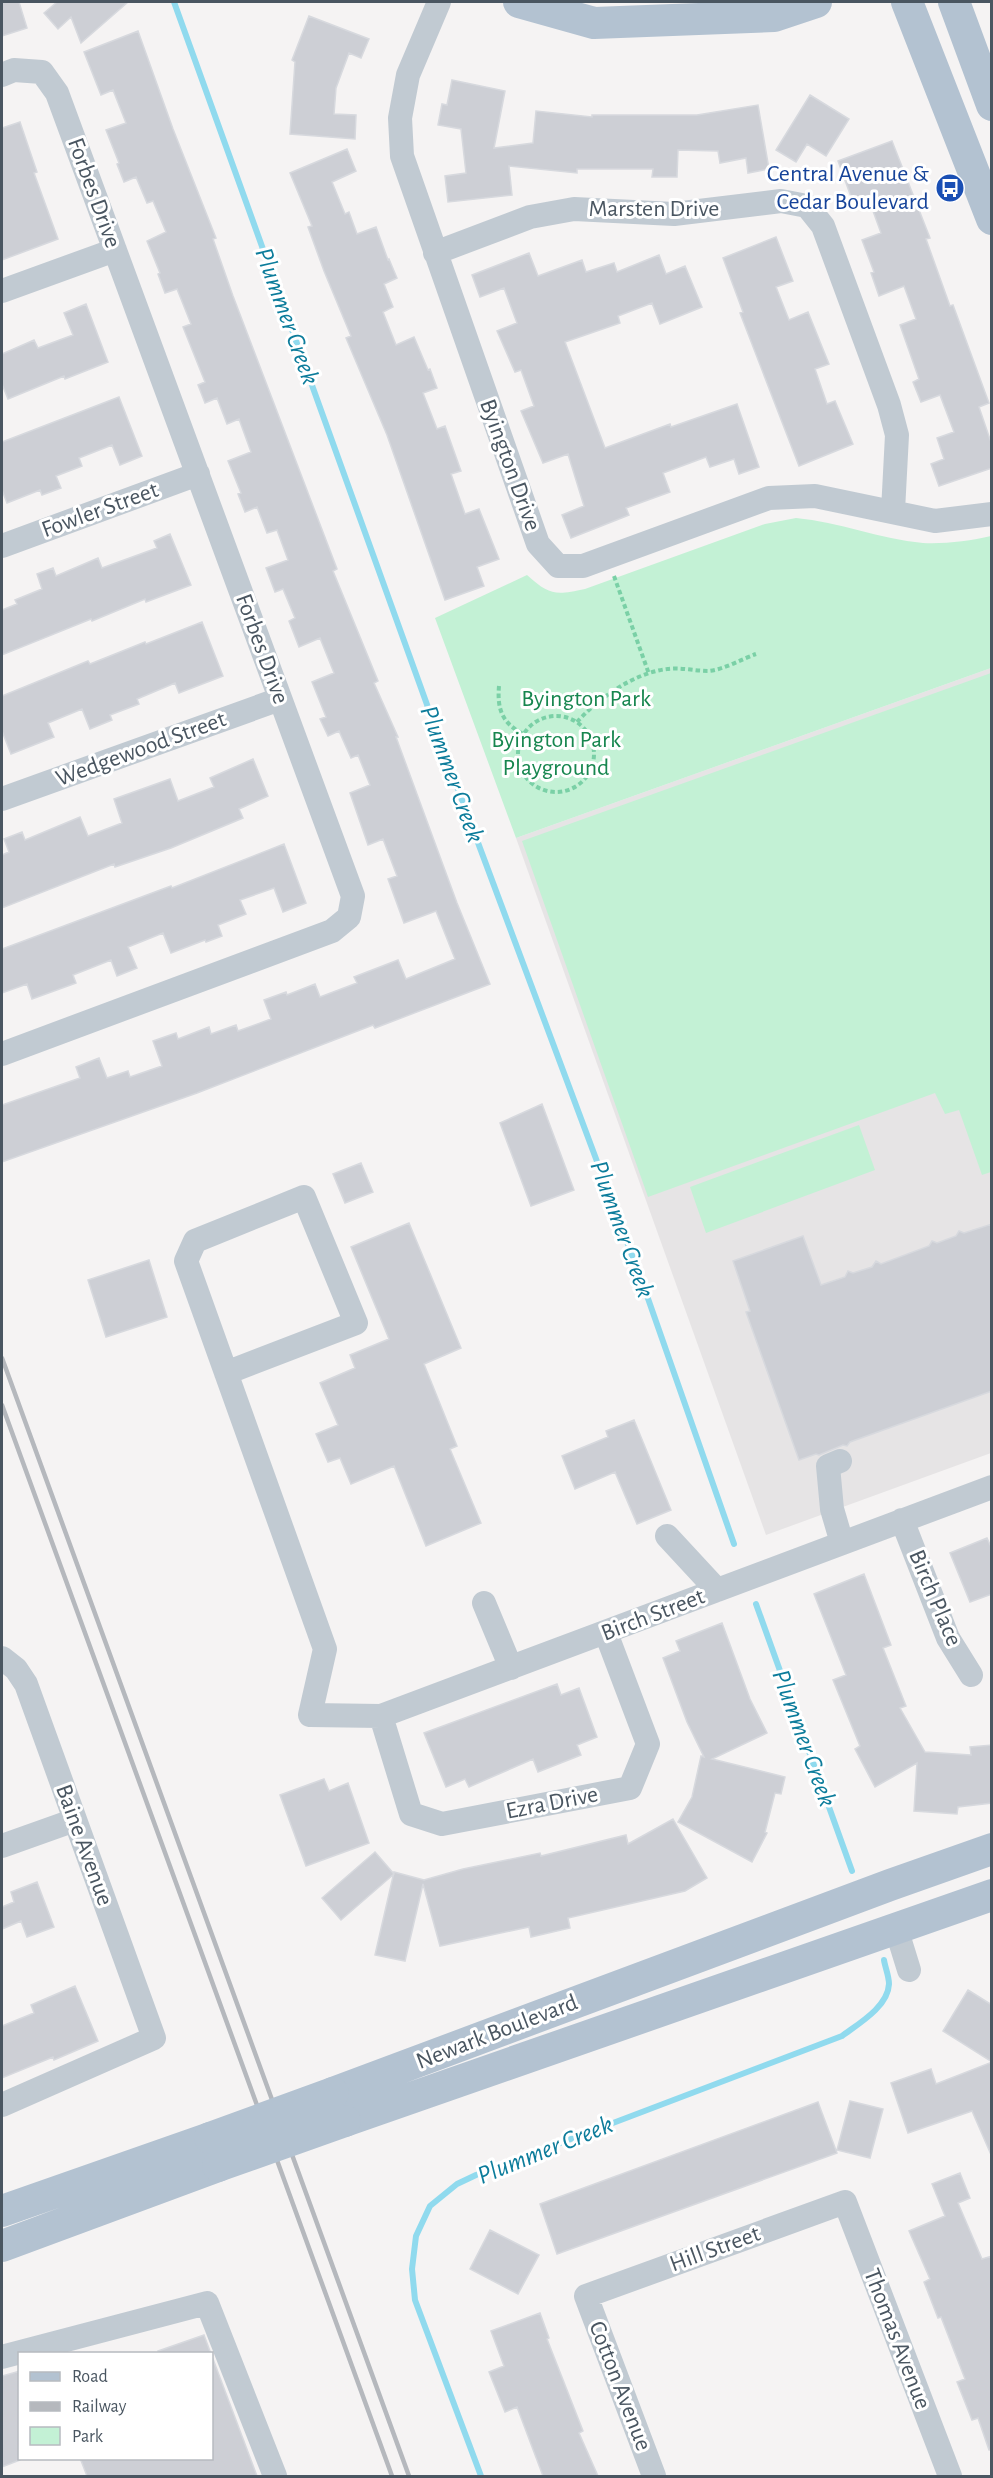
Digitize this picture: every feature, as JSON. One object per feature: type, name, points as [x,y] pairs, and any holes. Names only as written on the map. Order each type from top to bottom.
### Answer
[{"type":"main road","points":[[519,2],[594,23],[774,16],[816,2]]},
{"type":"main road","points":[[907,2],[992,219]]},
{"type":"main road","points":[[954,2],[992,105]]},
{"type":"main road","name":"Newark Boulevard","points":[[339,2107],[868,1893],[992,1849]]},
{"type":"main road","name":"Newark Boulevard","points":[[2,2246],[214,2152],[339,2107],[992,1895]]},
{"type":"main road","name":"Newark Boulevard","points":[[2,2211],[214,2152]]},
{"type":"street","name":"Byington Drive","points":[[440,2],[408,75],[400,118],[402,156],[538,544],[558,566],[583,566],[769,498],[815,496],[935,521],[992,514]]},
{"type":"street","name":"Forbes Drive","points":[[2,75],[14,70],[42,72],[57,93],[353,896],[349,916],[332,932],[2,1054]]},
{"type":"street","name":"Marsten Drive","points":[[435,253],[530,217],[574,209],[674,214],[781,201],[807,206],[823,226],[897,435],[893,512]]},
{"type":"street","points":[[2,291],[115,250]]},
{"type":"street","name":"Fowler Street","points":[[2,546],[198,474]]},
{"type":"street","name":"Wedgewood Street","points":[[2,800],[280,699]]},
{"type":"street","points":[[304,1197],[356,1323],[226,1373],[186,1261],[195,1241],[304,1197]]},
{"type":"street","name":"Birch Street","points":[[226,1373],[325,1649],[310,1715],[381,1716],[992,1487]]},
{"type":"street","points":[[840,1461],[828,1466],[832,1509],[842,1543]]},
{"type":"street","name":"Birch Place","points":[[902,1520],[948,1638],[971,1675]]},
{"type":"street","points":[[667,1536],[717,1590]]},
{"type":"street","points":[[484,1603],[511,1668]]},
{"type":"street","name":"Ezra Drive","points":[[381,1716],[411,1814],[442,1824],[630,1788],[648,1744],[606,1633]]},
{"type":"street","name":"Baine Avenue","points":[[2,1658],[16,1669],[26,1684],[154,2038],[2,2105]]},
{"type":"street","points":[[2,1846],[75,1820]]},
{"type":"street","points":[[896,1928],[909,1970]]},
{"type":"street","name":"Hill Street","points":[[586,2296],[845,2202]]},
{"type":"street","name":"Thomas Avenue","points":[[845,2202],[950,2476]]},
{"type":"street","name":"Cotton Avenue","points":[[586,2296],[654,2476]]},
{"type":"street","points":[[21,2352],[207,2303],[275,2476]]},
{"type":"street","points":[[2,2357],[18,2353]]},
{"type":"path","points":[[607,557],[649,674]]},
{"type":"path","points":[[577,722],[591,706],[613,689],[649,674],[667,669],[710,671],[756,654]]},
{"type":"path","points":[[499,686],[499,711],[505,722],[523,734]]},
{"type":"path","points":[[548,716],[562,716],[577,722],[587,731],[593,743],[592,762],[584,779],[573,788],[561,792],[547,791],[534,786],[524,776],[519,764],[517,751],[523,734],[536,720],[548,716]]},
{"type":"shaded area","points":[[991,668],[991,1453],[766,1535],[516,838]]},
{"type":"green space","name":"Byington Park","points":[[796,518],[923,543],[957,542],[991,536],[991,668],[516,838],[435,618],[527,575],[542,587],[554,592],[585,589],[765,524]]},
{"type":"green space","points":[[991,673],[991,1172],[982,1175],[959,1110],[945,1114],[935,1093],[648,1197],[522,841]]},
{"type":"green space","points":[[859,1125],[875,1170],[706,1233],[690,1187]]},
{"type":"building","points":[[2,2],[19,2],[27,28],[2,36]]},
{"type":"building","points":[[57,2],[128,2],[81,43],[71,17],[58,29],[44,13]]},
{"type":"building","points":[[309,16],[369,39],[361,58],[349,53],[336,88],[334,114],[356,115],[355,139],[290,134],[295,62],[292,60]]},
{"type":"building","points":[[138,31],[173,129],[216,238],[213,239],[233,296],[337,569],[333,571],[378,681],[374,683],[398,737],[396,737],[457,903],[490,984],[375,1028],[373,1025],[197,1093],[2,1162],[2,1105],[80,1078],[76,1067],[99,1058],[107,1078],[128,1071],[130,1077],[162,1066],[153,1041],[176,1033],[178,1039],[209,1027],[211,1034],[236,1025],[238,1031],[271,1019],[264,1000],[286,992],[287,995],[315,984],[320,997],[357,983],[354,977],[398,960],[406,979],[455,959],[436,911],[404,923],[388,879],[397,876],[383,839],[368,845],[350,793],[370,785],[358,755],[351,758],[339,731],[328,736],[320,719],[326,717],[312,682],[334,673],[320,638],[299,647],[289,621],[295,618],[283,589],[275,592],[266,568],[288,560],[277,530],[267,533],[257,507],[245,512],[238,494],[241,493],[228,461],[251,452],[239,419],[227,424],[217,398],[205,403],[198,385],[205,382],[183,327],[191,324],[177,289],[165,293],[158,274],[160,273],[147,241],[166,232],[153,201],[147,203],[136,177],[124,182],[117,164],[119,163],[106,130],[126,123],[113,90],[101,95],[84,52]]},
{"type":"building","points":[[452,80],[505,91],[494,148],[533,143],[536,111],[592,117],[592,115],[697,115],[758,105],[769,169],[748,173],[746,158],[720,163],[718,151],[678,150],[677,177],[652,177],[653,169],[577,169],[577,173],[509,166],[512,195],[448,202],[445,176],[466,173],[461,129],[438,125],[442,104],[447,105]]},
{"type":"building","points":[[810,95],[849,119],[826,156],[807,144],[796,162],[776,150]]},
{"type":"building","points":[[20,122],[37,172],[34,173],[58,239],[2,260],[2,128]]},
{"type":"building","points":[[892,141],[930,238],[926,239],[950,306],[953,305],[989,403],[979,407],[992,445],[992,468],[939,486],[931,464],[944,459],[937,438],[954,432],[940,395],[921,402],[913,382],[919,379],[900,325],[916,319],[904,286],[879,296],[871,273],[874,272],[862,240],[881,233],[869,200],[854,205],[838,161]]},
{"type":"building","points":[[347,149],[356,171],[332,182],[345,214],[349,212],[357,234],[376,227],[397,278],[384,284],[393,307],[383,312],[396,345],[414,337],[428,370],[430,369],[437,388],[423,393],[437,429],[445,426],[461,471],[451,474],[465,514],[479,509],[499,559],[477,567],[484,586],[445,600],[387,435],[346,338],[351,336],[324,271],[308,227],[312,226],[290,173]]},
{"type":"building","points":[[776,237],[793,281],[776,287],[789,320],[808,312],[829,364],[815,369],[827,404],[835,401],[853,444],[799,466],[740,313],[743,312],[723,258]]},
{"type":"building","points":[[529,253],[538,276],[582,260],[586,272],[614,263],[617,272],[659,255],[666,274],[685,266],[702,307],[660,324],[652,303],[618,316],[620,323],[565,342],[605,448],[670,424],[671,427],[737,404],[759,467],[739,474],[734,459],[710,467],[706,457],[663,473],[670,492],[626,508],[629,515],[571,538],[562,515],[584,506],[568,454],[543,463],[521,411],[534,406],[521,370],[515,372],[497,331],[517,323],[504,288],[480,297],[472,275]]},
{"type":"building","points":[[86,304],[108,362],[65,379],[64,376],[8,399],[2,384],[2,354],[34,340],[38,348],[73,335],[64,313]]},
{"type":"building","points":[[119,397],[142,456],[120,465],[112,445],[79,458],[82,466],[56,476],[61,488],[42,495],[40,490],[7,503],[2,490],[2,442]]},
{"type":"building","points":[[170,534],[191,585],[146,602],[145,599],[92,621],[91,619],[2,655],[2,610],[17,604],[15,600],[42,589],[37,574],[53,568],[56,576],[98,558],[102,568],[157,548],[154,541]]},
{"type":"building","points":[[202,622],[223,676],[179,693],[175,683],[137,699],[139,704],[110,715],[112,720],[90,729],[82,709],[48,723],[54,737],[11,754],[2,731],[2,696],[88,661],[90,664]]},
{"type":"building","points":[[253,759],[268,796],[239,809],[243,818],[171,848],[115,867],[114,864],[2,908],[2,855],[9,852],[4,839],[22,832],[25,840],[80,817],[88,836],[122,823],[114,799],[170,779],[178,801],[214,787],[210,778]]},
{"type":"building","points":[[284,844],[306,903],[283,912],[274,888],[240,900],[246,914],[218,925],[222,936],[171,953],[163,933],[128,947],[137,968],[117,976],[111,960],[73,975],[76,983],[32,999],[27,984],[2,993],[2,949],[171,886],[172,888]]},
{"type":"building","points":[[542,1104],[574,1190],[531,1206],[500,1123]]},
{"type":"building","points":[[361,1163],[373,1192],[345,1203],[333,1174]]},
{"type":"building","points":[[409,1223],[461,1348],[424,1364],[457,1446],[450,1449],[481,1523],[426,1546],[394,1466],[351,1484],[340,1458],[328,1462],[316,1434],[338,1425],[320,1383],[355,1368],[350,1355],[389,1339],[351,1247]]},
{"type":"building","points":[[992,1224],[992,1391],[850,1442],[847,1446],[843,1445],[799,1460],[746,1312],[750,1311],[733,1261],[803,1236],[821,1285],[845,1277],[848,1271],[853,1273],[872,1267],[876,1261],[881,1264],[929,1246],[932,1241],[937,1243],[956,1236],[959,1231],[964,1233]]},
{"type":"building","points":[[149,1260],[167,1317],[106,1337],[88,1280]]},
{"type":"building","points":[[634,1420],[671,1510],[637,1524],[615,1472],[575,1489],[562,1456],[608,1437],[606,1431]]},
{"type":"building","points":[[987,1538],[992,1549],[992,1594],[970,1602],[950,1553]]},
{"type":"building","points":[[864,1574],[891,1645],[883,1648],[906,1706],[900,1708],[925,1752],[971,1755],[970,1747],[992,1745],[992,1803],[958,1807],[957,1814],[914,1811],[917,1763],[875,1787],[855,1749],[860,1746],[833,1680],[846,1675],[814,1594]]},
{"type":"building","points":[[722,1623],[750,1699],[767,1733],[712,1759],[785,1777],[781,1794],[775,1793],[765,1832],[767,1833],[752,1862],[678,1822],[692,1797],[701,1756],[704,1757],[687,1722],[663,1658],[680,1651],[676,1641]]},
{"type":"building","points":[[557,1684],[561,1695],[579,1688],[597,1737],[577,1745],[581,1755],[538,1772],[533,1759],[469,1787],[465,1779],[446,1787],[424,1733]]},
{"type":"building","points":[[324,1779],[329,1791],[348,1783],[369,1843],[306,1866],[280,1795]]},
{"type":"building","points":[[673,1819],[707,1878],[685,1891],[568,1918],[570,1928],[531,1937],[529,1927],[440,1946],[423,1884],[405,1961],[375,1955],[394,1872],[424,1880],[463,1869],[540,1853],[541,1856],[626,1835],[628,1844]]},
{"type":"building","points":[[375,1852],[394,1874],[341,1920],[322,1898]]},
{"type":"building","points":[[37,1882],[54,1927],[27,1937],[21,1921],[2,1929],[2,1907],[14,1902],[11,1892]]},
{"type":"building","points":[[75,1986],[98,2041],[54,2060],[53,2057],[2,2078],[2,2026],[34,2013],[31,2005]]},
{"type":"building","points":[[968,1990],[992,2005],[992,2062],[943,2031]]},
{"type":"building","points":[[992,2062],[992,2157],[972,2111],[908,2133],[891,2083],[931,2069],[936,2084]]},
{"type":"building","points":[[850,2101],[883,2109],[870,2158],[837,2150]]},
{"type":"building","points":[[818,2102],[837,2153],[557,2254],[540,2204]]},
{"type":"building","points":[[960,2173],[970,2198],[958,2203],[982,2259],[992,2256],[992,2450],[989,2450],[978,2418],[972,2420],[957,2382],[965,2379],[941,2317],[938,2318],[924,2282],[930,2279],[909,2231],[945,2216],[932,2184]]},
{"type":"building","points":[[490,2230],[539,2255],[518,2294],[470,2269]]},
{"type":"building","points":[[540,2313],[549,2338],[547,2339],[583,2431],[579,2433],[598,2476],[543,2476],[517,2407],[505,2412],[489,2372],[504,2366],[491,2331]]},
{"type":"building","points":[[204,2335],[210,2352],[158,2352]]},
{"type":"building","points":[[213,2359],[257,2476],[87,2476],[81,2460],[213,2460]]},
{"type":"building","points":[[18,2372],[18,2460],[20,2460],[2,2467],[2,2376]]},
{"type":"waterway","name":"Plummer Creek","points":[[174,2],[443,749],[645,1290],[734,1544]]},
{"type":"waterway","name":"Plummer Creek","points":[[756,1604],[852,1871]]},
{"type":"waterway","name":"Plummer Creek","points":[[481,2476],[415,2300],[412,2269],[416,2236],[430,2206],[457,2184],[476,2175],[842,2036],[871,2014],[883,2000],[889,1984],[884,1960]]},
{"type":"railway","points":[[2,1358],[409,2476]]},
{"type":"railway","points":[[2,1405],[392,2476]]},
{"type":"place","name":"Central Avenue & Cedar Boulevard","points":[[950,188]]},
{"type":"park label","name":"Byington Park Playground","points":[[556,754]]}]
